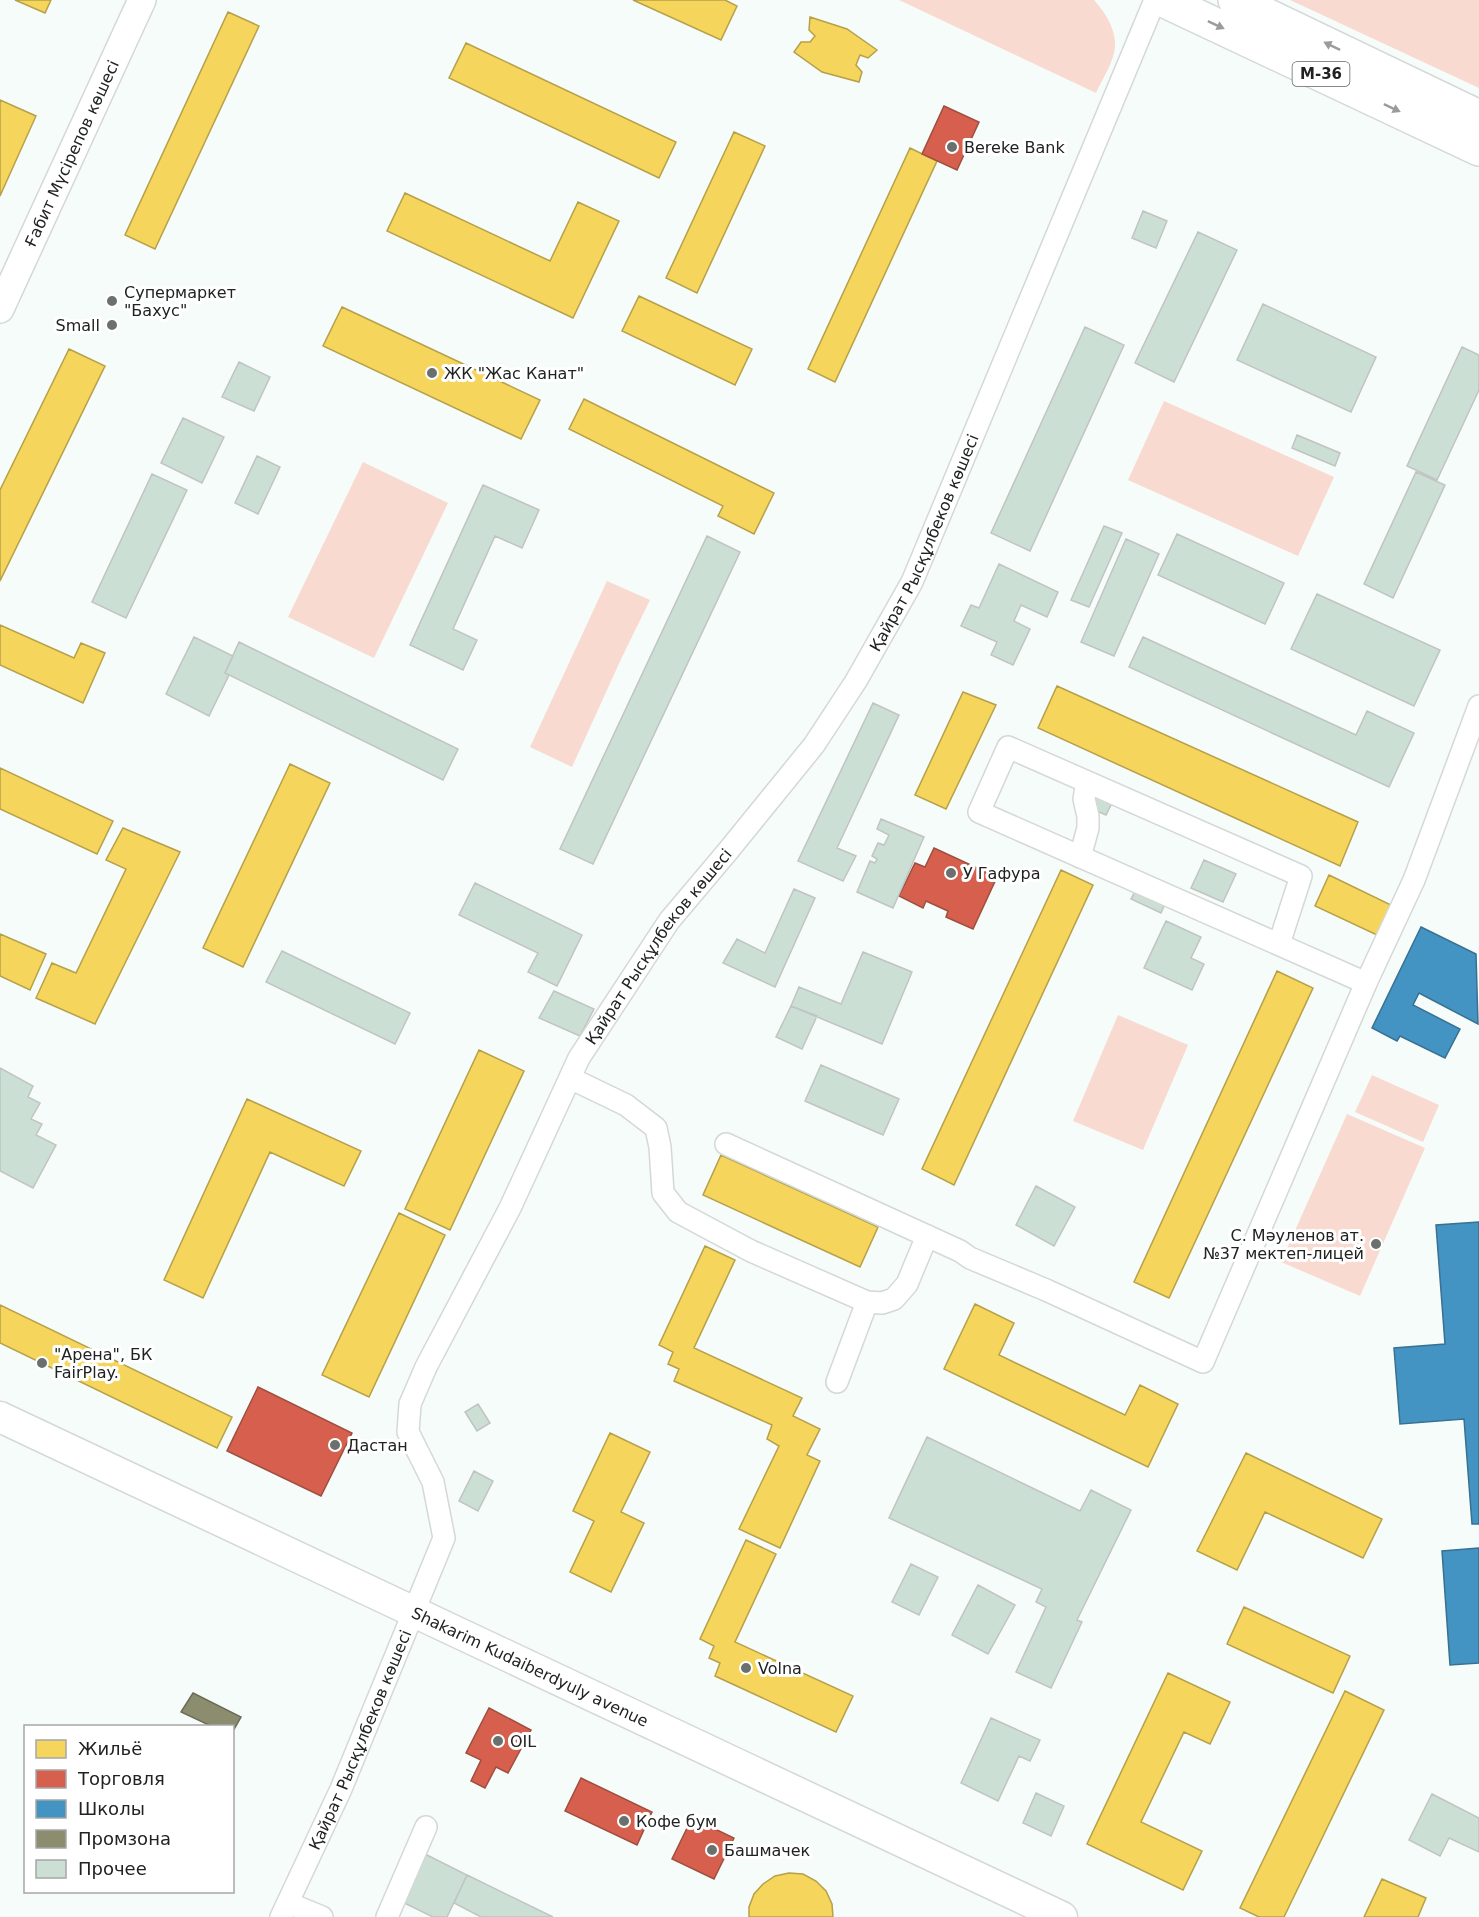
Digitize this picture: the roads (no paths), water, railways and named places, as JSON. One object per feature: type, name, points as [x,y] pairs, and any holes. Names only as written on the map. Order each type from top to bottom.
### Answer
[{"type":"main road","name":"M-36","points":[[1163,0],[1479,148]]},
{"type":"main road","name":"M-36","points":[[1235,0],[1479,117]]},
{"type":"main road","name":"Shakarim Kudaiberdyuly avenue","points":[[0,1417],[1062,1917]]},
{"type":"street","name":"Ғабит Мүсірепов көшесі","points":[[0,309],[142,0]]},
{"type":"street","name":"Қайрат Рысқұлбеков көшесі","points":[[284,1910],[341,1789],[444,1538],[433,1482],[408,1432],[410,1404],[426,1367],[510,1208],[579,1058],[669,921],[814,745],[856,681],[912,582],[1155,0]]},
{"type":"street","points":[[726,1144],[960,1251],[970,1258],[1203,1362],[1366,982],[1414,880],[1479,706]]},
{"type":"street","points":[[1279,944],[1301,876],[1008,747],[979,812],[1080,857],[1279,944],[1366,982]]},
{"type":"street","points":[[1080,857],[1088,828],[1084,800],[1087,782]]},
{"type":"street","points":[[570,1078],[626,1105],[656,1128],[660,1148],[663,1193],[678,1212],[751,1251],[867,1302],[882,1303],[894,1299],[907,1284],[927,1236]]},
{"type":"street","points":[[837,1382],[867,1302]]},
{"type":"street","points":[[387,1917],[426,1827]]},
{"type":"street","points":[[284,1910],[322,1917]]},
{"type":"place","name":"Bereke Bank","points":[[952,147]]},
{"type":"place","name":"Супермаркет \"Бахус\"","points":[[112,301]]},
{"type":"place","name":"Small","points":[[112,325]]},
{"type":"place","name":"ЖК \"Жас Канат\"","points":[[432,373]]},
{"type":"place","name":"У Гафура","points":[[951,873]]},
{"type":"place","name":"С. Мәуленов ат. №37 мектеп-лицей","points":[[1376,1244]]},
{"type":"place","name":"\"Арена\", БК FairPlay.","points":[[42,1363]]},
{"type":"place","name":"Дастан","points":[[335,1445]]},
{"type":"place","name":"Volna","points":[[746,1668]]},
{"type":"place","name":"OIL","points":[[498,1741]]},
{"type":"place","name":"Кофе бум","points":[[624,1821]]},
{"type":"place","name":"Башмачек","points":[[712,1850]]}]
